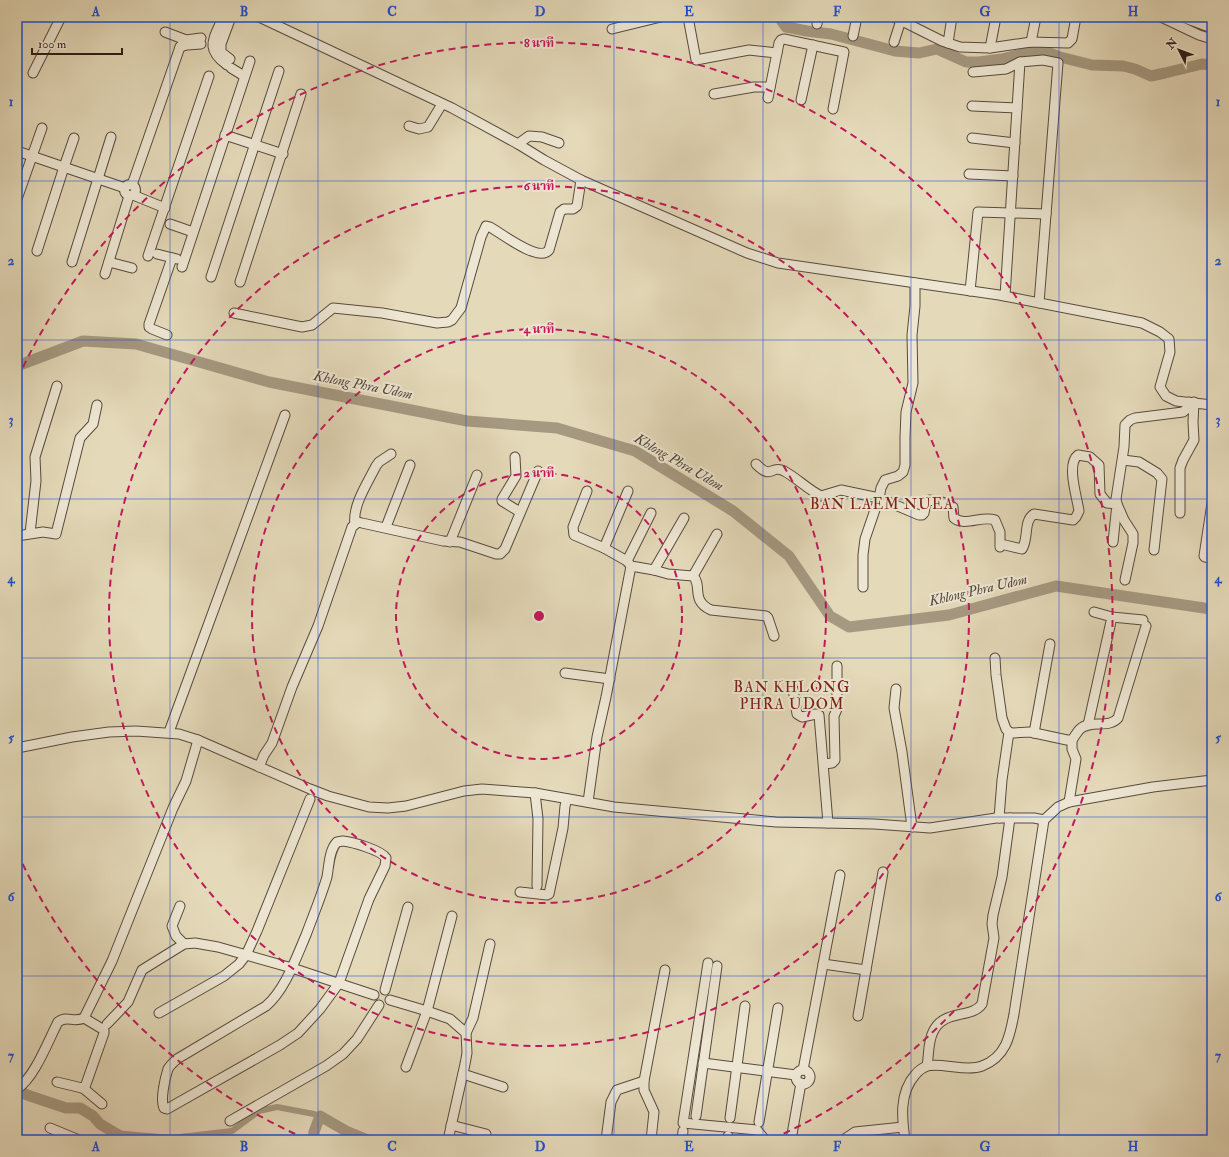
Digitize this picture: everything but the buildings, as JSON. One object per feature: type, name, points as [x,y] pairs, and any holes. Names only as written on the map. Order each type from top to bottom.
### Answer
[{"type":"street","points":[[33,73],[61,17]]},
{"type":"street","points":[[106,274],[130,191],[204,42],[223,17]]},
{"type":"street","points":[[204,42],[231,17]]},
{"type":"street","points":[[259,17],[442,104],[582,180],[747,253],[778,263],[1005,296],[1142,323],[1160,332],[1169,339],[1170,352],[1160,387],[1166,396],[1176,401],[1212,405]]},
{"type":"street","points":[[612,29],[661,17]]},
{"type":"street","points":[[688,17],[696,60],[749,50],[778,53]]},
{"type":"street","points":[[853,36],[857,17]]},
{"type":"street","points":[[948,43],[952,17]]},
{"type":"street","points":[[990,48],[996,17]]},
{"type":"street","points":[[1031,42],[1036,17]]},
{"type":"street","points":[[894,42],[899,18],[948,43],[960,47],[990,48],[1031,42],[1070,42],[1072,39],[1076,17]]},
{"type":"street","points":[[1161,17],[1212,39]]},
{"type":"street","points":[[1182,17],[1212,28]]},
{"type":"street","points":[[165,32],[204,42],[221,52],[231,64],[247,69],[183,264],[172,258],[153,255],[165,208],[209,76]]},
{"type":"street","points":[[768,98],[779,43],[784,39],[844,52],[832,109]]},
{"type":"street","points":[[801,100],[813,45]]},
{"type":"street","points":[[973,72],[1006,69],[1020,62],[1043,60],[1058,63],[1039,303]]},
{"type":"street","points":[[1005,296],[1020,62]]},
{"type":"street","points":[[211,277],[279,71]]},
{"type":"street","points":[[714,94],[754,87],[770,87]]},
{"type":"street","points":[[240,282],[302,94]]},
{"type":"street","points":[[409,126],[419,129],[428,127],[442,104]]},
{"type":"street","points":[[972,106],[1017,108]]},
{"type":"street","points":[[17,199],[42,128]]},
{"type":"street","points":[[225,135],[283,154]]},
{"type":"street","points":[[518,144],[529,136],[542,137],[559,143]]},
{"type":"street","points":[[72,262],[111,137]]},
{"type":"street","points":[[37,251],[74,138]]},
{"type":"street","points":[[972,138],[1015,143]]},
{"type":"street","points":[[17,151],[130,191],[165,208]]},
{"type":"street","points":[[969,174],[1013,176]]},
{"type":"street","points":[[234,313],[302,327],[312,325],[333,308],[382,313],[437,323],[448,322],[452,320],[461,308],[481,237],[486,226],[490,227],[515,244],[542,254],[546,253],[549,250],[560,212],[564,209],[573,209],[577,206],[582,180]]},
{"type":"street","points":[[970,291],[978,212],[1046,214]]},
{"type":"street","points":[[170,224],[193,232]]},
{"type":"street","points":[[167,335],[152,329],[150,324],[172,258]]},
{"type":"street","points":[[109,262],[132,268]]},
{"type":"street","points":[[863,587],[863,555],[865,539],[881,488],[885,480],[898,476],[903,472],[905,465],[906,412],[913,383],[912,335],[915,306],[915,283]]},
{"type":"street","points":[[30,533],[36,480],[35,457],[57,386]]},
{"type":"street","points":[[1113,542],[1117,490],[1123,460],[1127,423],[1135,418],[1183,412],[1192,402]]},
{"type":"street","points":[[1180,513],[1180,468],[1182,460],[1194,440],[1192,402]]},
{"type":"street","points":[[17,536],[43,532],[56,534],[80,438],[93,424],[97,405]]},
{"type":"street","points":[[169,732],[285,415]]},
{"type":"street","points":[[355,524],[354,516],[360,498],[376,466],[379,462],[391,454]]},
{"type":"street","points":[[756,464],[765,472],[776,469],[782,470],[821,496],[841,490],[879,498],[919,515],[924,513],[927,501],[933,500],[942,502],[953,507],[954,518],[956,520],[965,521],[989,518],[995,520],[1000,532],[1003,546],[1022,549],[1025,542],[1028,521],[1034,514],[1073,520],[1076,517],[1079,511],[1072,468],[1073,460],[1078,455],[1090,457],[1096,461],[1099,465],[1100,494],[1107,503],[1117,504]]},
{"type":"street","points":[[515,457],[517,470],[515,479],[502,501],[520,512]]},
{"type":"street","points":[[1123,460],[1139,462],[1157,473],[1162,479],[1154,550]]},
{"type":"street","points":[[386,527],[410,465]]},
{"type":"street","points":[[259,767],[264,755],[272,743],[292,687],[318,626],[352,527],[355,524],[362,523],[386,527],[443,541],[460,542],[500,554],[505,549],[538,471]]},
{"type":"street","points":[[450,542],[477,475]]},
{"type":"street","points":[[515,479],[531,486]]},
{"type":"street","points":[[587,491],[573,527],[573,533],[604,548],[629,564],[668,574],[693,576]]},
{"type":"street","points":[[604,548],[628,491]]},
{"type":"street","points":[[1212,503],[1204,556],[1212,558]]},
{"type":"street","points":[[1117,504],[1124,520],[1133,534],[1133,543],[1125,580]]},
{"type":"street","points":[[588,802],[597,737],[610,679],[629,564],[651,513]]},
{"type":"street","points":[[654,570],[684,518]]},
{"type":"street","points":[[693,576],[717,534]]},
{"type":"street","points":[[693,576],[696,579],[699,600],[703,606],[711,610],[766,616],[774,636]]},
{"type":"street","points":[[1069,802],[1076,759],[1072,749],[1072,740],[1078,730],[1088,725],[1108,723],[1118,718],[1144,623],[1094,612]]},
{"type":"street","points":[[1088,725],[1112,617]]},
{"type":"street","points":[[1034,733],[1050,644]]},
{"type":"street","points":[[995,658],[1002,718],[1006,729],[1009,732],[1002,780],[999,818]]},
{"type":"street","points":[[824,764],[832,763],[835,760],[834,716],[837,709],[837,666]]},
{"type":"street","points":[[565,673],[610,679]]},
{"type":"street","points":[[793,689],[797,714],[802,717],[816,714],[819,716],[828,823]]},
{"type":"street","points":[[896,689],[894,708],[902,752],[912,827]]},
{"type":"street","points":[[17,748],[65,738],[109,732],[169,732],[198,740],[328,796],[369,807],[388,808],[406,806],[464,791],[482,789],[534,793],[614,806],[776,822],[874,824],[930,828],[999,818],[1034,818],[1044,820]]},
{"type":"street","points":[[1009,732],[1034,733],[1072,740]]},
{"type":"street","points":[[20,1087],[32,1074],[58,1022],[61,1019],[66,1018],[79,1021],[84,1018],[112,961],[173,808],[186,780],[198,740]]},
{"type":"street","points":[[905,1140],[903,1127],[903,1103],[905,1091],[911,1079],[919,1070],[927,1066],[967,1068],[981,1067],[991,1061],[1008,1043],[1014,1014],[1044,820],[1058,807],[1069,802],[1153,787],[1212,780]]},
{"type":"street","points":[[534,793],[538,819],[537,886]]},
{"type":"street","points":[[159,1013],[224,976],[239,964],[246,954],[257,931],[310,799]]},
{"type":"street","points":[[520,892],[546,895],[549,894],[563,828],[567,799]]},
{"type":"street","points":[[927,1066],[932,1034],[937,1025],[951,1016],[977,1010],[982,1004],[994,938],[992,924],[993,915],[1002,877],[1010,818]]},
{"type":"street","points":[[337,842],[349,842],[382,853],[386,858],[386,861],[369,899],[339,983],[320,1009],[298,1033],[280,1045],[167,1109],[164,1108],[162,1098],[170,1066],[177,1059],[272,1001],[292,968],[318,904],[327,876],[333,848],[337,842]]},
{"type":"street","points":[[858,1016],[883,872]]},
{"type":"street","points":[[800,1072],[840,875]]},
{"type":"street","points":[[180,906],[172,926],[176,936],[184,944]]},
{"type":"street","points":[[385,990],[408,907]]},
{"type":"street","points":[[406,1067],[427,1011],[452,916]]},
{"type":"street","points":[[107,1024],[128,1002],[142,970],[184,944],[195,943],[246,954],[374,995]]},
{"type":"street","points":[[448,1140],[467,1053],[466,1033],[473,1018],[490,944]]},
{"type":"street","points":[[823,964],[866,970]]},
{"type":"street","points":[[696,1116],[703,1063],[712,965],[683,1122],[757,1130],[765,1140]]},
{"type":"street","points":[[651,1140],[654,1112],[644,1090],[644,1081],[664,970]]},
{"type":"street","points":[[374,995],[380,990],[385,990]]},
{"type":"street","points":[[385,990],[389,993],[390,1000]]},
{"type":"street","points":[[374,995],[374,1000],[379,1005]]},
{"type":"street","points":[[390,1000],[450,1019],[466,1033]]},
{"type":"street","points":[[230,1121],[326,1066],[343,1054],[357,1039],[379,1005],[386,1004],[390,1000]]},
{"type":"street","points":[[730,1118],[745,1006]]},
{"type":"street","points":[[759,1122],[778,1008]]},
{"type":"street","points":[[83,1088],[104,1033],[104,1030],[84,1018]]},
{"type":"street","points":[[703,1063],[767,1071],[809,1073],[810,1078],[806,1083],[801,1083],[791,1140]]},
{"type":"street","points":[[463,1074],[503,1087]]},
{"type":"street","points":[[606,1140],[611,1102],[617,1090],[644,1081]]},
{"type":"street","points":[[57,1082],[83,1088],[102,1104]]},
{"type":"street","points":[[451,1125],[486,1134]]},
{"type":"street","points":[[843,1140],[855,1132],[903,1127]]},
{"type":"street","points":[[50,1128],[79,1140]]},
{"type":"waterway","points":[[779,17],[786,27],[831,34],[895,51],[919,53],[937,49],[966,62],[1002,59],[1026,53],[1045,51],[1060,57],[1092,65],[1123,66],[1135,69],[1151,76],[1202,64],[1212,65]]},
{"type":"waterway","name":"Khlong Phra Udom","points":[[17,366],[83,341],[136,344],[269,382],[467,421],[557,428],[635,451],[733,511],[789,556],[830,616],[849,627],[949,615],[1056,586],[1212,610]]},
{"type":"waterway","points":[[17,1089],[27,1095],[66,1108],[80,1108],[93,1116],[100,1124],[127,1140]]},
{"type":"waterway","points":[[114,1133],[171,1138],[232,1131],[259,1111],[277,1107],[320,1116]]},
{"type":"waterway","points":[[313,1140],[314,1132],[320,1116],[346,1131],[368,1140]]},
{"type":"district","name":"BAN LAEM NUEA","points":[[882,504]]},
{"type":"district","name":"BAN KHLONG PHRA UDOM","points":[[792,696]]}]
